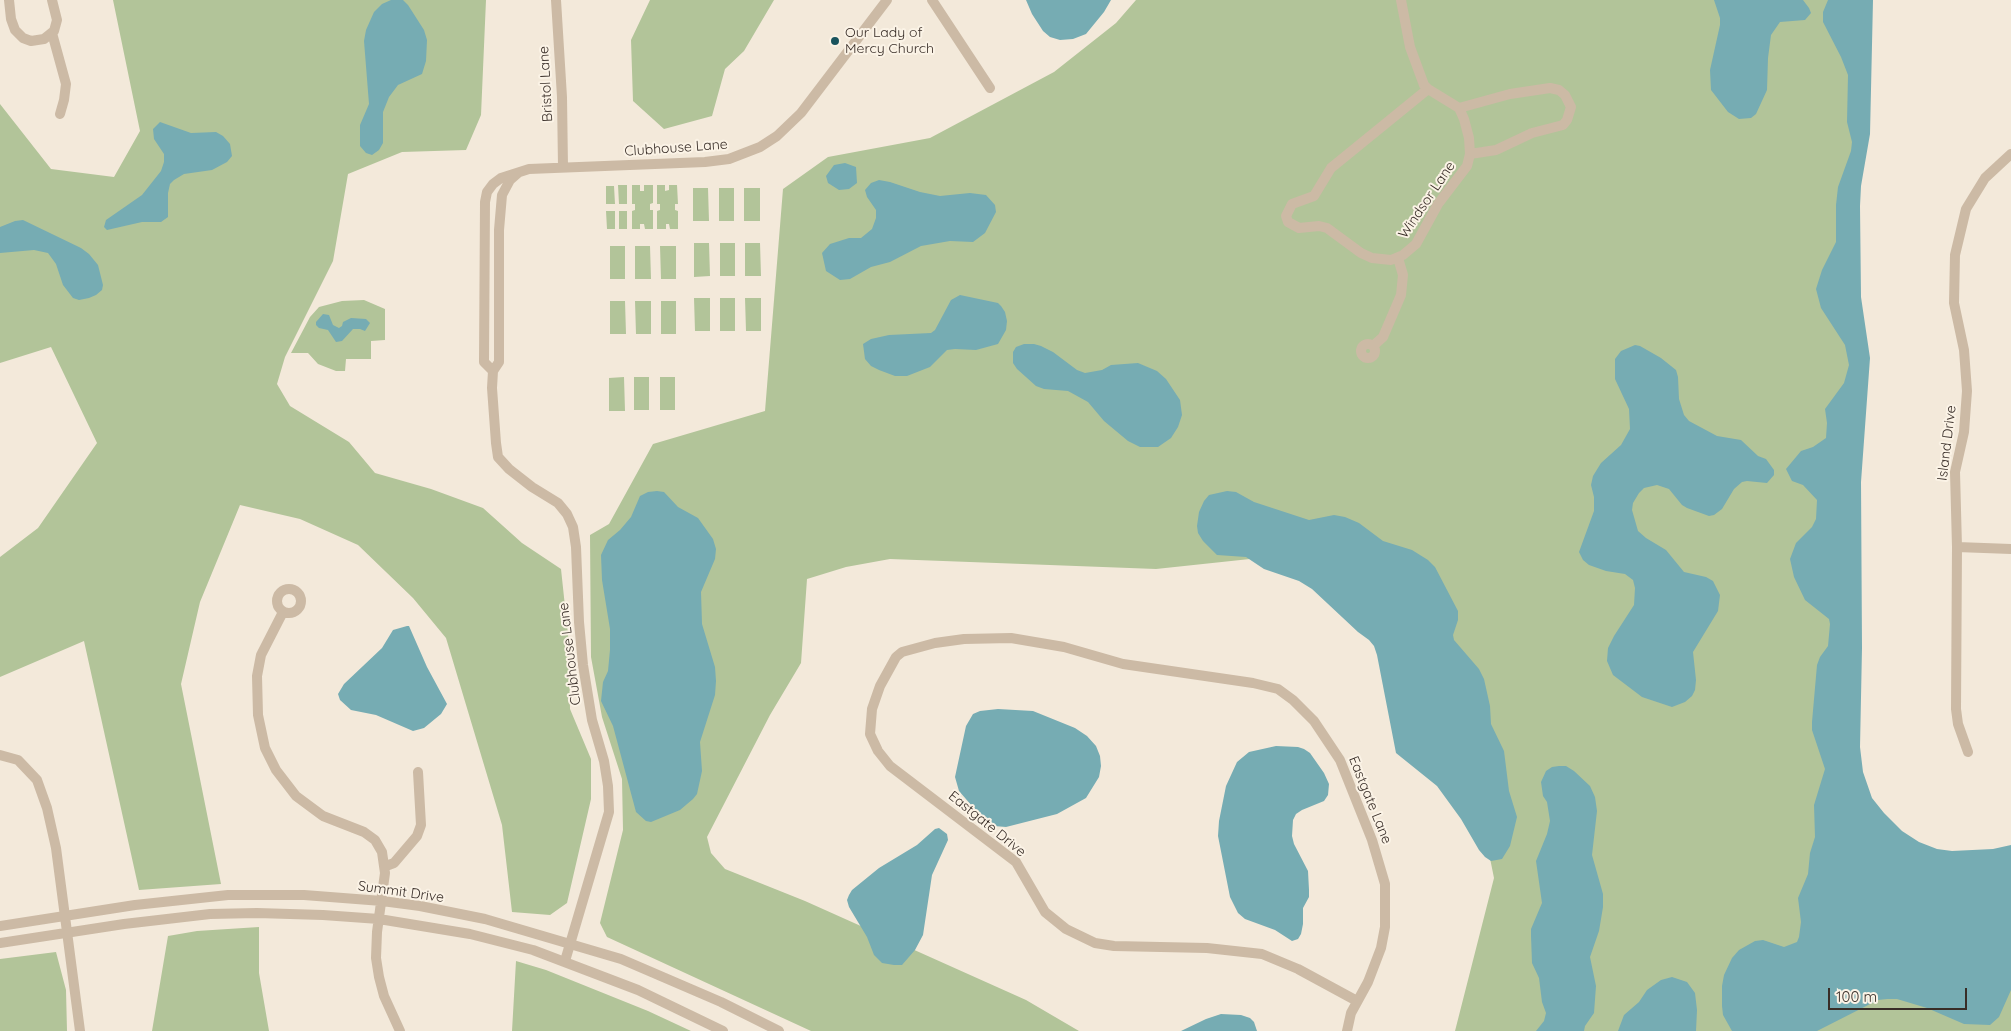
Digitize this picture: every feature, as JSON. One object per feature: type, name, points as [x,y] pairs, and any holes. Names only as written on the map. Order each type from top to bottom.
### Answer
[{"type":"street","points":[[9,0],[16,30],[24,38],[31,41],[44,39],[54,31],[57,20],[52,0]]},
{"type":"street","name":"Bristol Lane","points":[[556,0],[562,97],[563,167]]},
{"type":"street","name":"Clubhouse Lane","points":[[493,371],[484,362],[485,202],[487,192],[493,184],[501,178],[529,169],[705,162],[730,159],[760,147],[777,136],[802,113],[887,0]]},
{"type":"street","points":[[932,0],[990,88]]},
{"type":"street","points":[[1401,0],[1410,47],[1418,70],[1428,89],[1459,108],[1510,94],[1550,88],[1559,90],[1565,95],[1570,107],[1567,120],[1563,125],[1532,133],[1496,150],[1470,154]]},
{"type":"street","points":[[52,33],[66,84],[60,114]]},
{"type":"street","name":"Windsor Lane","points":[[1428,89],[1331,168],[1314,196],[1292,204],[1286,216],[1288,222],[1299,228],[1319,226],[1327,228],[1361,253],[1372,258],[1391,260],[1409,251],[1421,237],[1438,204],[1467,166],[1470,154],[1466,125],[1459,108]]},
{"type":"street","name":"Island Drive","points":[[1968,752],[1958,724],[1956,709],[1957,547],[1955,472],[1964,432],[1967,391],[1964,350],[1954,303],[1955,255],[1966,209],[1985,178],[2011,154]]},
{"type":"street","name":"Clubhouse Lane","points":[[518,173],[510,180],[502,195],[499,240],[500,362],[493,371],[493,416],[498,456],[520,478],[558,503],[571,521],[575,534],[579,622],[584,665],[592,720],[604,761],[608,786],[609,812],[565,961]]},
{"type":"street","points":[[1373,346],[1383,337],[1401,295],[1403,275],[1398,258]]},
{"type":"street","points":[[1957,547],[2011,549]]},
{"type":"street","points":[[283,612],[261,655],[257,676],[258,715],[265,748],[276,770],[296,796],[323,816],[364,832],[375,840],[382,852],[386,866],[376,945],[379,977],[384,996],[400,1031]]},
{"type":"street","name":"Eastgate Drive","points":[[1039,642],[1011,638],[964,639],[935,643],[902,652],[887,671],[872,709],[870,734],[878,751],[890,766],[1016,862],[1050,917],[1083,938],[1095,943],[1114,946],[1207,948],[1262,954],[1298,970],[1357,1002]]},
{"type":"street","name":"Eastgate Lane","points":[[1039,642],[1123,664],[1253,683],[1278,689],[1294,700],[1314,721],[1340,760],[1372,840],[1385,884],[1385,927],[1381,948],[1372,975],[1357,1002]]},
{"type":"street","points":[[0,754],[18,760],[37,780],[47,808],[56,848],[80,1031]]},
{"type":"street","points":[[386,866],[394,863],[417,836],[421,825],[418,772]]},
{"type":"street","name":"Summit Drive","points":[[0,926],[154,902],[228,896],[304,896],[382,901],[420,906],[485,920],[621,960],[664,977],[779,1031]]},
{"type":"street","points":[[0,943],[210,914],[266,913],[379,919],[470,934],[514,944],[565,961],[638,990],[723,1031]]},
{"type":"street","points":[[1347,1031],[1357,1002]]},
{"type":"green space","points":[[113,0],[486,0],[481,115],[466,150],[402,152],[348,174],[333,261],[285,357],[277,384],[290,406],[349,442],[375,473],[431,489],[483,508],[522,543],[561,569],[569,644],[570,709],[591,759],[591,799],[567,903],[550,915],[512,912],[502,825],[446,638],[413,598],[358,545],[300,519],[240,505],[200,602],[181,684],[221,884],[139,890],[84,641],[0,677],[0,557],[38,528],[97,443],[51,347],[0,363],[0,104],[51,169],[114,177],[140,131]]},
{"type":"green space","points":[[650,0],[774,0],[744,51],[725,69],[712,116],[664,129],[633,101],[631,40]]},
{"type":"green space","points":[[1136,0],[1853,0],[1850,841],[2011,873],[2011,1031],[1455,1031],[1494,878],[1452,670],[1278,556],[1156,569],[890,559],[846,567],[807,579],[801,663],[770,715],[707,837],[711,853],[725,869],[805,901],[1026,1000],[1079,1031],[811,1031],[607,937],[600,923],[623,830],[622,779],[602,717],[591,657],[590,535],[609,524],[653,444],[765,411],[783,189],[828,157],[930,138],[1054,72],[1116,23]]},
{"type":"green space","points":[[618,185],[627,185],[627,204],[619,204]]},
{"type":"green space","points":[[632,185],[640,185],[640,191],[644,191],[644,185],[653,185],[653,203],[650,204],[650,210],[653,210],[653,229],[645,229],[644,224],[640,224],[640,229],[632,229],[632,211],[635,210],[635,204],[632,204]]},
{"type":"green space","points":[[657,185],[665,185],[665,191],[669,190],[669,185],[677,185],[678,204],[675,204],[675,210],[678,211],[678,229],[670,229],[669,224],[666,224],[666,229],[657,229],[657,211],[660,210],[660,204],[657,204]]},
{"type":"green space","points":[[606,186],[614,186],[615,204],[606,204]]},
{"type":"green space","points":[[693,188],[708,188],[709,221],[693,221]]},
{"type":"green space","points":[[719,188],[734,188],[734,221],[719,221]]},
{"type":"green space","points":[[744,188],[760,188],[760,221],[744,221]]},
{"type":"green space","points":[[606,211],[615,211],[615,229],[607,229]]},
{"type":"green space","points":[[619,211],[627,211],[627,229],[619,229]]},
{"type":"green space","points":[[694,243],[709,243],[710,276],[694,277]]},
{"type":"green space","points":[[720,243],[735,243],[735,276],[720,276]]},
{"type":"green space","points":[[745,243],[760,243],[761,276],[745,276]]},
{"type":"green space","points":[[610,246],[625,246],[625,279],[610,279]]},
{"type":"green space","points":[[635,246],[650,246],[651,279],[635,279]]},
{"type":"green space","points":[[660,246],[676,246],[676,279],[661,279]]},
{"type":"green space","points":[[694,298],[710,298],[710,331],[695,331]]},
{"type":"green space","points":[[720,298],[735,298],[735,331],[720,331]]},
{"type":"green space","points":[[745,298],[761,298],[761,331],[746,331]]},
{"type":"green space","points":[[364,300],[385,309],[385,340],[371,341],[371,359],[346,359],[345,371],[336,371],[318,364],[308,353],[291,353],[310,317],[319,307],[342,301]]},
{"type":"green space","points":[[610,301],[625,301],[626,334],[610,334]]},
{"type":"green space","points":[[635,301],[651,301],[651,334],[636,334]]},
{"type":"green space","points":[[661,301],[676,301],[676,334],[661,334]]},
{"type":"green space","points":[[624,377],[625,411],[609,411],[609,378]]},
{"type":"green space","points":[[634,377],[649,377],[649,410],[634,410]]},
{"type":"green space","points":[[660,377],[675,377],[675,410],[660,410]]},
{"type":"green space","points":[[259,927],[259,973],[269,1031],[152,1031],[168,936],[197,931]]},
{"type":"green space","points":[[56,952],[66,990],[67,1031],[0,1031],[0,959]]},
{"type":"green space","points":[[516,961],[546,970],[648,1011],[691,1031],[512,1031]]},
{"type":"water","points":[[391,0],[403,0],[424,30],[427,40],[426,61],[422,74],[398,85],[389,97],[383,112],[383,143],[379,150],[372,155],[366,153],[360,146],[360,125],[369,104],[364,41],[366,30],[374,12],[382,4]]},
{"type":"water","points":[[1026,0],[1111,0],[1086,34],[1073,39],[1060,40],[1050,37],[1043,31]]},
{"type":"water","points":[[1714,0],[1803,0],[1811,13],[1805,20],[1780,22],[1771,35],[1767,90],[1756,114],[1751,118],[1739,119],[1728,112],[1711,90],[1710,70],[1720,25],[1720,18]]},
{"type":"water","points":[[1828,0],[1873,0],[1870,134],[1861,186],[1860,206],[1861,297],[1870,358],[1861,482],[1862,648],[1860,747],[1863,772],[1872,798],[1884,813],[1902,831],[1919,842],[1937,849],[1952,851],[1993,849],[2011,845],[2011,990],[1999,1017],[1990,1025],[1964,1024],[1927,1008],[1897,999],[1878,1000],[1817,1031],[1732,1031],[1723,1015],[1722,986],[1724,975],[1732,958],[1739,950],[1755,941],[1763,940],[1784,947],[1797,942],[1801,922],[1798,898],[1808,874],[1810,853],[1815,837],[1814,805],[1825,769],[1812,730],[1812,722],[1817,665],[1828,646],[1830,624],[1829,619],[1805,600],[1794,577],[1790,559],[1796,543],[1812,527],[1816,519],[1817,500],[1803,485],[1792,481],[1786,469],[1801,451],[1813,447],[1826,438],[1827,423],[1825,409],[1844,383],[1849,365],[1845,345],[1821,308],[1816,289],[1822,270],[1836,242],[1838,187],[1851,151],[1852,142],[1847,122],[1848,75],[1823,22],[1823,12]]},
{"type":"water","points":[[160,122],[191,133],[216,132],[223,136],[230,144],[232,156],[227,162],[212,170],[184,174],[174,180],[170,184],[168,193],[168,217],[161,222],[142,222],[107,230],[104,227],[106,220],[142,195],[161,171],[164,154],[154,139],[153,129]]},
{"type":"water","points":[[845,163],[856,167],[857,183],[849,189],[839,190],[828,183],[826,176],[834,165]]},
{"type":"water","points":[[879,180],[940,196],[970,193],[986,195],[995,205],[996,212],[985,233],[973,242],[950,241],[921,246],[890,262],[871,267],[850,279],[840,280],[826,271],[822,253],[830,244],[849,238],[861,238],[872,229],[876,218],[876,210],[867,197],[865,190],[871,183]]},
{"type":"water","points":[[23,220],[81,248],[89,254],[98,265],[103,285],[102,290],[89,298],[79,300],[73,298],[63,285],[56,264],[48,253],[34,250],[0,253],[0,227]]},
{"type":"water","points":[[960,295],[998,303],[1001,306],[1007,321],[1006,330],[998,344],[976,350],[947,350],[930,367],[907,376],[895,376],[879,370],[871,366],[865,359],[863,344],[871,339],[889,335],[931,333],[935,330],[951,300]]},
{"type":"water","points":[[323,314],[329,315],[333,325],[339,328],[343,322],[351,318],[366,319],[370,323],[365,331],[353,329],[342,341],[336,342],[328,330],[319,328],[316,325],[316,322]]},
{"type":"water","points":[[1024,344],[1041,346],[1053,352],[1077,370],[1085,373],[1102,370],[1111,365],[1138,363],[1157,371],[1166,379],[1180,400],[1182,415],[1178,427],[1171,438],[1158,447],[1140,447],[1128,441],[1104,421],[1088,402],[1068,391],[1044,389],[1036,386],[1017,369],[1013,363],[1013,352],[1016,347]]},
{"type":"water","points":[[1635,345],[1661,358],[1676,370],[1679,399],[1684,415],[1689,421],[1717,436],[1741,440],[1758,456],[1766,459],[1774,470],[1774,475],[1767,483],[1742,482],[1734,489],[1722,509],[1714,515],[1709,516],[1687,508],[1682,505],[1669,489],[1657,485],[1644,488],[1633,503],[1632,510],[1638,531],[1666,550],[1684,572],[1706,577],[1713,581],[1720,595],[1718,611],[1693,652],[1696,680],[1695,690],[1692,696],[1685,702],[1672,707],[1642,697],[1613,675],[1607,661],[1608,648],[1634,605],[1635,588],[1633,580],[1625,574],[1606,571],[1589,565],[1583,560],[1579,552],[1594,511],[1594,497],[1591,485],[1593,476],[1601,463],[1621,445],[1630,429],[1629,409],[1615,379],[1615,359],[1621,351]]},
{"type":"water","points":[[1227,491],[1236,492],[1254,502],[1309,520],[1334,515],[1345,517],[1359,523],[1383,541],[1412,550],[1435,567],[1458,611],[1458,620],[1453,635],[1454,640],[1479,669],[1484,679],[1490,706],[1491,724],[1504,751],[1509,791],[1517,817],[1510,846],[1502,859],[1491,861],[1485,857],[1437,786],[1396,753],[1377,655],[1374,646],[1369,640],[1312,589],[1299,581],[1264,569],[1246,557],[1217,555],[1203,541],[1198,533],[1197,526],[1199,512],[1204,501],[1209,495]]},
{"type":"water","points":[[648,492],[664,492],[678,507],[698,518],[713,539],[716,549],[715,559],[701,592],[702,624],[715,667],[716,681],[715,695],[700,742],[702,771],[697,794],[680,810],[651,822],[646,821],[636,812],[613,726],[601,701],[603,682],[608,671],[610,629],[602,580],[601,555],[608,540],[631,517],[640,496]]},
{"type":"water","points":[[409,626],[427,667],[447,704],[441,714],[424,728],[413,731],[376,715],[351,710],[340,700],[338,694],[344,684],[382,648],[393,630]]},
{"type":"water","points":[[998,709],[1033,711],[1075,728],[1087,736],[1096,746],[1101,766],[1099,777],[1086,798],[1057,814],[1006,827],[994,826],[972,806],[959,791],[955,777],[966,726],[973,714],[980,711]]},
{"type":"water","points":[[1276,746],[1298,747],[1310,753],[1329,784],[1328,795],[1324,801],[1302,810],[1296,814],[1293,820],[1292,836],[1294,844],[1308,871],[1309,897],[1303,908],[1301,934],[1298,939],[1292,941],[1275,930],[1245,919],[1238,913],[1230,897],[1218,836],[1226,786],[1237,762],[1249,752]]},
{"type":"water","points":[[1566,766],[1574,771],[1590,786],[1595,797],[1597,811],[1592,855],[1603,894],[1603,907],[1599,931],[1590,957],[1596,986],[1594,1013],[1585,1026],[1584,1031],[1536,1031],[1544,1021],[1546,1013],[1542,1002],[1539,978],[1532,963],[1531,929],[1542,903],[1536,861],[1550,821],[1541,782],[1546,771],[1552,767]]},
{"type":"water","points":[[939,828],[947,834],[948,840],[932,875],[923,935],[915,950],[902,965],[882,963],[874,955],[867,937],[849,907],[847,900],[849,895],[852,890],[879,868],[917,845],[935,829]]},
{"type":"water","points":[[1672,977],[1687,982],[1695,993],[1697,1010],[1696,1031],[1618,1031],[1624,1015],[1639,1002],[1647,990],[1661,980]]},
{"type":"water","points":[[1221,1014],[1241,1015],[1250,1018],[1254,1022],[1257,1031],[1181,1031],[1206,1019]]},
{"type":"place","name":"Our Lady of Mercy Church","points":[[835,41]]}]
